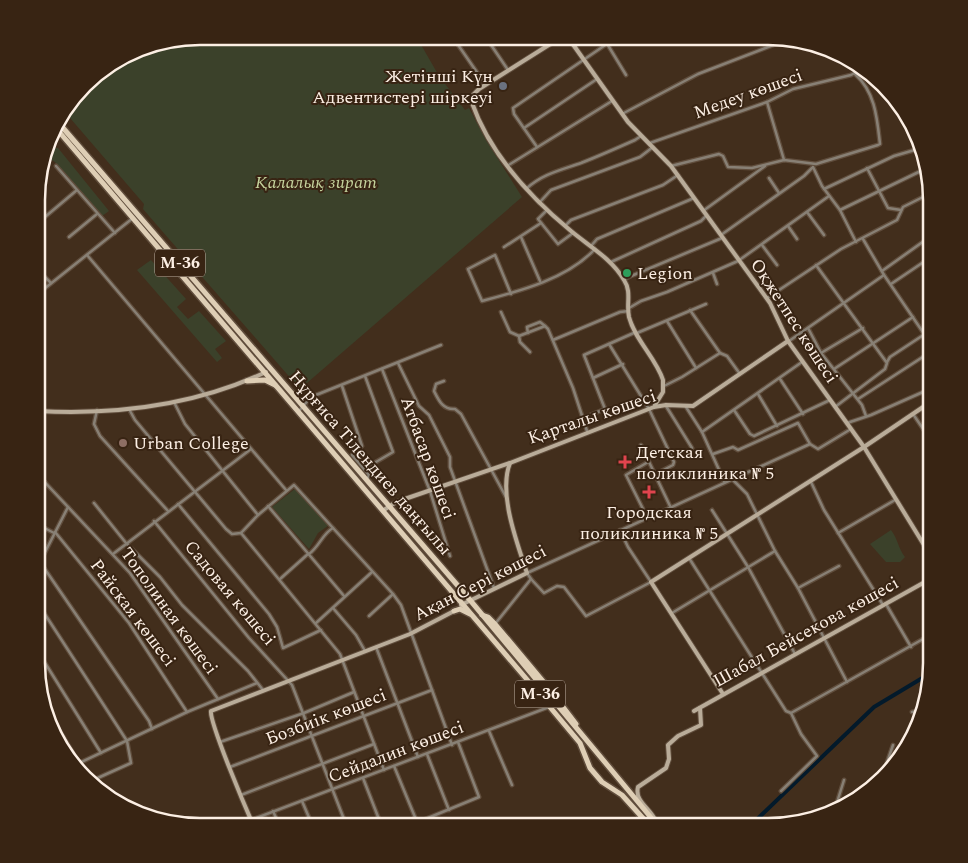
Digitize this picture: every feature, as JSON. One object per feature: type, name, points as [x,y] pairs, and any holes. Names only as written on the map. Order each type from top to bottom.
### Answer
[{"type":"main road","name":"Нұрғиса Тілендиев даңғылы","points":[[63,128],[281,390],[301,408],[367,480],[386,508],[504,641],[579,732],[590,768],[602,782],[622,796],[642,818]]},
{"type":"main road","name":"Нұрғиса Тілендиев даңғылы","points":[[60,133],[136,216],[301,408],[550,707],[651,818]]},
{"type":"main road","points":[[247,381],[268,381],[281,390]]},
{"type":"main road","points":[[454,611],[465,611],[476,618]]},
{"type":"main road","points":[[482,615],[488,617],[496,624],[574,719],[579,732]]},
{"type":"main road","points":[[500,630],[504,641]]},
{"type":"main road","points":[[528,681],[534,677]]},
{"type":"street","points":[[458,45],[485,84]]},
{"type":"street","points":[[491,45],[508,70]]},
{"type":"street","points":[[548,45],[485,84],[473,95],[472,103],[507,166],[526,189],[565,226],[610,263],[624,279],[629,291],[629,310],[637,332],[662,376],[663,392],[652,408]]},
{"type":"street","name":"Оқжетпес көшесі","points":[[574,45],[622,114],[678,175],[738,261],[767,298],[788,341],[864,448],[923,544]]},
{"type":"street","points":[[537,146],[514,114],[513,108],[602,45]]},
{"type":"street","points":[[608,45],[626,75]]},
{"type":"street","points":[[622,114],[698,74],[773,45]]},
{"type":"street","points":[[671,166],[719,154],[723,156],[726,166],[752,168],[784,160],[816,164],[870,149],[880,144],[872,99],[867,86],[855,74]]},
{"type":"street","name":"Медеу көшесі","points":[[539,202],[551,190],[648,153],[652,145],[766,102],[793,89],[855,74]]},
{"type":"street","points":[[524,128],[597,79]]},
{"type":"street","points":[[507,166],[612,101]]},
{"type":"street","points":[[766,102],[784,160]]},
{"type":"street","points":[[526,189],[533,182],[558,170],[588,160],[641,136]]},
{"type":"street","points":[[824,189],[867,168],[915,150]]},
{"type":"street","points":[[624,279],[721,236],[779,194],[816,164]]},
{"type":"street","points":[[703,211],[766,165]]},
{"type":"street","points":[[56,166],[115,233]]},
{"type":"street","points":[[812,168],[824,189],[840,210],[856,242]]},
{"type":"street","points":[[867,168],[889,209],[900,210],[923,197]]},
{"type":"street","points":[[840,210],[920,171]]},
{"type":"street","points":[[565,226],[571,220],[663,184],[678,175]]},
{"type":"street","points":[[769,178],[779,194]]},
{"type":"street","points":[[45,217],[77,190]]},
{"type":"street","points":[[553,340],[629,310],[641,301],[713,273],[738,261],[829,196]]},
{"type":"street","points":[[511,294],[495,255],[468,269],[482,302],[511,294],[574,268],[593,248],[597,239],[694,198]]},
{"type":"street","points":[[547,210],[538,219],[558,244],[573,233]]},
{"type":"street","points":[[767,298],[816,265],[897,220],[900,210]]},
{"type":"street","points":[[807,212],[824,235]]},
{"type":"street","points":[[69,237],[97,214]]},
{"type":"street","points":[[45,288],[136,216]]},
{"type":"street","points":[[610,263],[706,216]]},
{"type":"street","points":[[504,247],[541,224]]},
{"type":"street","points":[[788,226],[797,240]]},
{"type":"street","points":[[521,236],[540,282]]},
{"type":"street","points":[[862,238],[884,275],[923,332]]},
{"type":"street","points":[[882,270],[923,242]]},
{"type":"street","points":[[762,245],[777,265]]},
{"type":"street","points":[[87,255],[286,490]]},
{"type":"street","points":[[891,284],[923,263]]},
{"type":"street","points":[[816,265],[887,364]]},
{"type":"street","points":[[713,273],[717,284]]},
{"type":"street","points":[[724,481],[702,432],[686,407],[693,406],[884,275]]},
{"type":"street","points":[[45,278],[51,284]]},
{"type":"street","points":[[583,418],[604,410],[584,355],[706,304]]},
{"type":"street","points":[[690,310],[720,352],[726,356],[740,374]]},
{"type":"street","points":[[501,312],[510,332],[519,336],[545,326]]},
{"type":"street","points":[[834,369],[913,317]]},
{"type":"street","points":[[666,320],[696,368]]},
{"type":"street","points":[[528,333],[528,327],[540,322],[545,326],[553,340],[587,431]]},
{"type":"street","points":[[808,328],[821,352],[858,399],[866,416]]},
{"type":"street","points":[[821,352],[862,328]]},
{"type":"street","points":[[835,407],[887,364],[890,357],[923,335]]},
{"type":"street","points":[[519,336],[520,342],[530,352]]},
{"type":"street","points":[[610,344],[652,408],[674,462],[672,465],[654,474]]},
{"type":"street","points":[[301,408],[311,397],[440,345]]},
{"type":"street","points":[[664,386],[720,352]]},
{"type":"street","points":[[858,399],[923,357]]},
{"type":"street","points":[[702,432],[802,362]]},
{"type":"street","points":[[398,363],[419,406],[429,415],[450,457],[450,467],[494,588]]},
{"type":"street","points":[[593,378],[623,364]]},
{"type":"street","name":"Атбасар көшесі","points":[[382,369],[430,491],[450,556]]},
{"type":"street","points":[[45,411],[129,409],[174,402],[247,381],[266,372]]},
{"type":"street","points":[[364,469],[393,452],[365,376]]},
{"type":"street","points":[[780,378],[803,414]]},
{"type":"street","points":[[444,380],[436,384],[434,390],[438,399],[449,410],[455,409],[461,414],[508,500]]},
{"type":"street","points":[[342,386],[362,446],[352,455],[368,475],[367,480]]},
{"type":"street","points":[[846,423],[923,392]]},
{"type":"street","points":[[758,394],[777,426]]},
{"type":"street","points":[[734,410],[750,434],[755,436],[830,400]]},
{"type":"street","points":[[174,402],[184,424],[258,514]]},
{"type":"street","points":[[666,405],[692,448]]},
{"type":"street","name":"Қарталы көшесі","points":[[386,508],[492,470],[587,431],[652,408],[666,405],[686,407]]},
{"type":"street","points":[[496,624],[531,579],[544,593],[557,586],[564,587],[586,616],[602,608],[651,582],[727,532],[864,448],[923,407]]},
{"type":"street","points":[[98,409],[94,424],[100,436],[168,511]]},
{"type":"street","points":[[129,409],[135,420],[229,532],[241,533],[258,514],[286,490],[296,486],[401,605],[452,745]]},
{"type":"street","points":[[913,414],[923,429]]},
{"type":"street","points":[[713,454],[733,447],[738,450],[798,423],[810,444]]},
{"type":"street","name":"Ақан Сері көшесі","points":[[212,712],[263,690],[410,634],[454,611],[469,600],[670,506],[810,444],[814,448],[822,449],[851,429]]},
{"type":"street","points":[[641,445],[670,506]]},
{"type":"street","points":[[113,554],[251,449]]},
{"type":"street","points":[[647,518],[626,475],[648,462]]},
{"type":"street","name":"Қарталы көшесі","points":[[510,463],[506,471],[508,500],[514,530],[531,579]]},
{"type":"street","points":[[731,478],[747,494],[775,551],[798,588],[847,682]]},
{"type":"street","points":[[810,480],[838,534],[864,571],[910,647]]},
{"type":"street","name":"Тополиная көшесі","points":[[45,481],[130,573],[218,698]]},
{"type":"street","points":[[838,534],[895,500]]},
{"type":"street","points":[[94,503],[126,543],[263,690]]},
{"type":"street","points":[[178,504],[269,614],[277,627],[283,648],[321,630]]},
{"type":"street","points":[[268,506],[344,596]]},
{"type":"street","points":[[45,552],[68,507]]},
{"type":"street","points":[[712,510],[748,568],[795,654]]},
{"type":"street","name":"Садовая көшесі","points":[[154,521],[249,638],[296,691],[343,818]]},
{"type":"street","points":[[45,528],[55,533]]},
{"type":"street","points":[[280,579],[333,528]]},
{"type":"street","points":[[620,530],[628,547],[723,694]]},
{"type":"street","name":"Райская көшесі","points":[[55,533],[129,623],[188,712]]},
{"type":"street","points":[[241,533],[335,646],[384,770]]},
{"type":"street","points":[[672,613],[775,551]]},
{"type":"street","points":[[689,558],[817,756],[781,791]]},
{"type":"street","points":[[798,588],[839,566]]},
{"type":"street","points":[[45,572],[149,721],[152,729]]},
{"type":"street","points":[[316,623],[372,572]]},
{"type":"street","name":"Шабал Бейсекова көшесі","points":[[694,711],[923,583]]},
{"type":"street","points":[[369,616],[393,594]]},
{"type":"street","points":[[333,608],[356,635],[365,652]]},
{"type":"street","points":[[45,614],[127,741],[132,760],[131,763],[96,779]]},
{"type":"street","points":[[790,712],[923,639]]},
{"type":"street","points":[[376,647],[418,757]]},
{"type":"street","points":[[45,663],[101,753]]},
{"type":"street","points":[[81,762],[204,704],[257,683]]},
{"type":"street","name":"Бозбиік көшесі","points":[[230,767],[313,737],[363,715],[432,690]]},
{"type":"street","points":[[220,742],[304,713],[354,692]]},
{"type":"street","points":[[204,704],[212,712],[210,716],[250,818]]},
{"type":"street","name":"Сейдалин көшесі","points":[[256,818],[550,707]]},
{"type":"street","points":[[655,818],[639,800],[637,794],[638,787],[666,768],[670,759],[668,745],[673,739],[701,725],[700,708]]},
{"type":"street","points":[[489,731],[512,785]]},
{"type":"street","points":[[428,818],[478,799],[479,792],[458,742]]},
{"type":"street","points":[[241,795],[324,765],[374,744]]},
{"type":"street","points":[[885,765],[892,745]]},
{"type":"street","points":[[427,754],[449,810]]},
{"type":"street","points":[[394,766],[416,818]]},
{"type":"street","points":[[363,778],[379,818]]},
{"type":"street","points":[[837,801],[844,780]]},
{"type":"street","points":[[302,801],[309,818]]},
{"type":"street","points":[[274,811],[277,818]]},
{"type":"green space","name":"Қалалық зират","points":[[200,45],[421,45],[439,76],[465,110],[469,108],[486,140],[522,197],[300,389],[143,209],[144,204],[69,117],[83,98],[98,83],[122,66],[160,50],[179,46]]},
{"type":"green space","points":[[54,148],[58,148],[109,211],[102,216],[55,162],[50,159]]},
{"type":"green space","points":[[151,260],[186,299],[177,307],[188,319],[199,311],[226,341],[215,349],[222,358],[217,362],[137,270]]},
{"type":"green space","points":[[296,488],[329,525],[318,533],[309,549],[272,507]]},
{"type":"green space","points":[[891,530],[905,557],[900,562],[886,562],[870,544]]},
{"type":"waterway","points":[[758,818],[874,707],[922,678]]},
{"type":"place","name":"Жетінші Күн Адвентистері шіркеуі","points":[[503,86]]},
{"type":"place","name":"Legion","points":[[627,273]]},
{"type":"place","name":"Urban College","points":[[123,443]]},
{"type":"place","name":"Детская поликлиника № 5","points":[[625,462]]},
{"type":"place","name":"Городская поликлиника № 5","points":[[649,492]]}]
